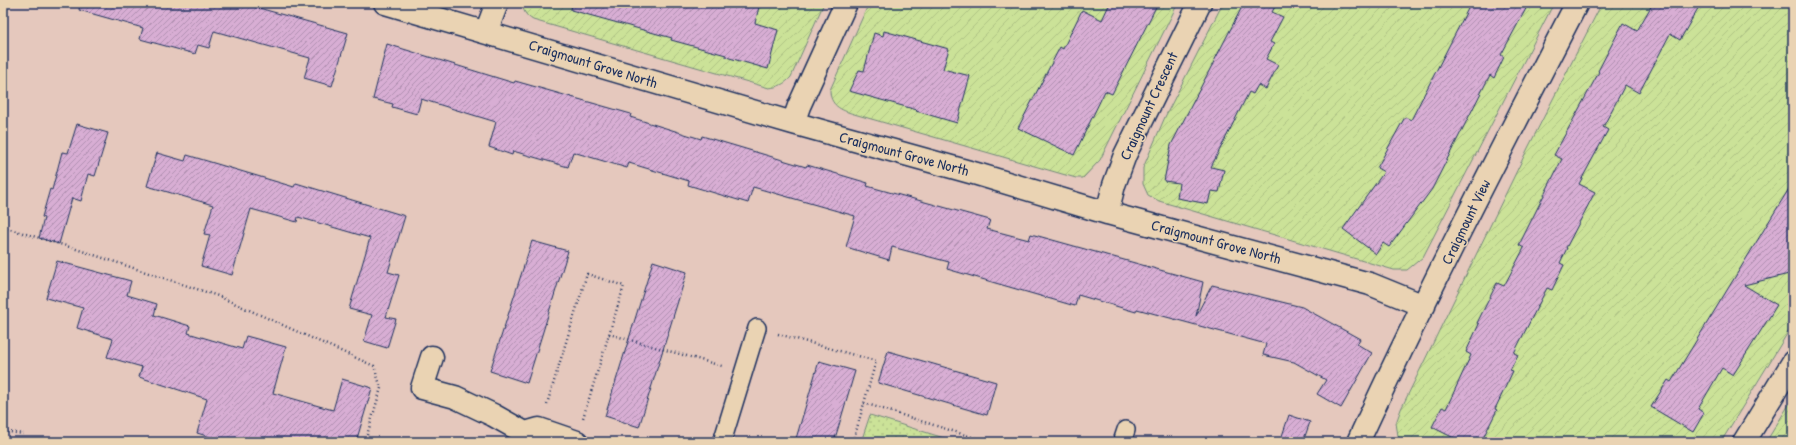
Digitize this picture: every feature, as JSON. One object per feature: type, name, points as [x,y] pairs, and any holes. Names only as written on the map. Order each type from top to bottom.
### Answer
[{"type":"street","name":"Craigmount Grove North","points":[[385,3],[793,123],[977,174],[1107,213],[1370,284],[1424,306]]},
{"type":"street","points":[[486,32],[497,3]]},
{"type":"street","points":[[793,123],[799,106],[846,3]]},
{"type":"street","name":"Craigmount Crescent","points":[[1107,213],[1114,185],[1125,155],[1200,3]]},
{"type":"street","name":"Craigmount View","points":[[1358,442],[1388,377],[1500,152],[1577,3]]},
{"type":"street","points":[[432,357],[422,388],[455,397],[493,414],[529,435],[576,442]]},
{"type":"street","points":[[1744,442],[1793,362]]},
{"type":"lane","points":[[722,442],[757,328]]},
{"type":"path","points":[[3,227],[73,248],[218,296],[374,366],[381,388],[365,442]]},
{"type":"path","points":[[529,435],[587,274],[624,286],[576,442]]},
{"type":"path","points":[[757,328],[876,361],[853,442]]},
{"type":"path","points":[[609,334],[743,372]]},
{"type":"path","points":[[864,403],[981,440],[980,442]]},
{"type":"path","points":[[3,431],[23,434]]},
{"type":"green space","points":[[522,3],[824,3],[791,77],[781,85],[769,88],[533,20],[525,13]]},
{"type":"green space","points":[[869,3],[1178,3],[1100,160],[1083,178],[1076,178],[840,109],[832,100],[830,90]]},
{"type":"green space","points":[[1223,3],[1554,3],[1423,257],[1407,270],[1394,270],[1159,201],[1148,195],[1143,184],[1143,168],[1165,117]]},
{"type":"green space","points":[[1602,3],[1793,3],[1793,324],[1721,442],[1399,442],[1396,423],[1401,409],[1528,148]]},
{"type":"green space","points":[[1793,398],[1793,442],[1766,442]]},
{"type":"green space","points":[[870,415],[957,442],[861,442]]},
{"type":"building","points":[[80,3],[241,3],[348,33],[332,86],[304,78],[310,58],[214,31],[209,48],[198,45],[195,54],[140,39],[143,28],[79,10]]},
{"type":"building","points":[[572,3],[760,3],[755,23],[778,30],[768,69],[726,57],[726,55],[671,40],[672,38],[571,10]]},
{"type":"building","points":[[1110,3],[1158,3],[1112,94],[1105,91],[1074,155],[1018,128],[1060,47],[1063,49],[1082,10],[1102,20]]},
{"type":"building","points":[[1244,3],[1277,3],[1272,12],[1283,17],[1270,42],[1274,44],[1266,59],[1278,65],[1266,89],[1258,85],[1253,94],[1249,92],[1211,167],[1224,170],[1219,192],[1211,191],[1208,204],[1177,198],[1179,183],[1164,181],[1171,145]]},
{"type":"building","points":[[1471,3],[1529,3],[1501,55],[1504,57],[1494,78],[1490,75],[1432,189],[1389,247],[1383,243],[1376,254],[1343,229],[1384,172],[1377,168],[1405,117],[1411,120]]},
{"type":"building","points":[[1653,3],[1701,3],[1680,40],[1670,34],[1639,93],[1625,85],[1603,127],[1608,130],[1579,184],[1595,192],[1566,248],[1560,263],[1564,265],[1552,290],[1547,288],[1514,353],[1518,355],[1510,370],[1513,371],[1495,409],[1497,410],[1481,442],[1462,442],[1432,427],[1442,407],[1446,409],[1471,355],[1466,352],[1479,324],[1477,323],[1497,283],[1504,286],[1524,248],[1519,245],[1562,159],[1554,155],[1599,72],[1598,71],[1623,23],[1637,31]]},
{"type":"building","points":[[884,31],[949,49],[943,69],[970,76],[957,123],[849,91],[859,70],[864,71],[874,33],[883,36]]},
{"type":"building","points":[[387,44],[514,83],[515,81],[631,114],[630,117],[701,139],[702,136],[806,167],[807,165],[868,183],[867,186],[990,220],[987,229],[1029,240],[1031,234],[1203,282],[1196,316],[1212,285],[1302,307],[1360,339],[1357,344],[1372,353],[1341,408],[1317,394],[1326,380],[1294,362],[1263,355],[1266,344],[1137,309],[1136,312],[1078,295],[1075,306],[947,269],[949,262],[892,247],[889,260],[846,247],[855,216],[753,187],[748,203],[688,185],[689,181],[629,163],[627,168],[573,152],[568,167],[513,151],[512,155],[489,147],[496,122],[421,99],[417,114],[392,107],[393,104],[373,99]]},
{"type":"building","points":[[77,124],[108,133],[95,176],[88,174],[81,201],[72,198],[59,244],[39,238],[44,218],[42,217],[50,189],[52,190],[62,152],[68,153]]},
{"type":"building","points":[[157,153],[185,161],[187,155],[294,187],[296,183],[405,216],[388,272],[399,275],[386,317],[396,319],[387,348],[364,341],[372,315],[349,309],[370,238],[298,217],[297,222],[251,209],[232,275],[201,266],[210,235],[204,234],[213,205],[147,186]]},
{"type":"building","points":[[1793,182],[1793,273],[1744,285],[1777,305],[1733,375],[1722,368],[1698,409],[1704,413],[1693,432],[1651,407],[1668,380],[1671,382]]},
{"type":"building","points":[[532,241],[568,251],[527,383],[490,371]]},
{"type":"building","points":[[57,261],[131,281],[127,295],[157,304],[154,315],[190,326],[188,333],[242,349],[246,336],[286,347],[273,393],[333,410],[342,379],[372,388],[356,442],[227,442],[197,433],[207,399],[139,377],[142,367],[107,357],[113,339],[77,328],[83,308],[46,298]]},
{"type":"building","points":[[653,261],[687,272],[639,427],[605,416]]},
{"type":"building","points":[[888,351],[996,382],[987,415],[878,383]]},
{"type":"building","points":[[819,361],[855,371],[834,442],[795,442]]},
{"type":"building","points":[[1289,415],[1310,422],[1303,442],[1280,442]]}]
